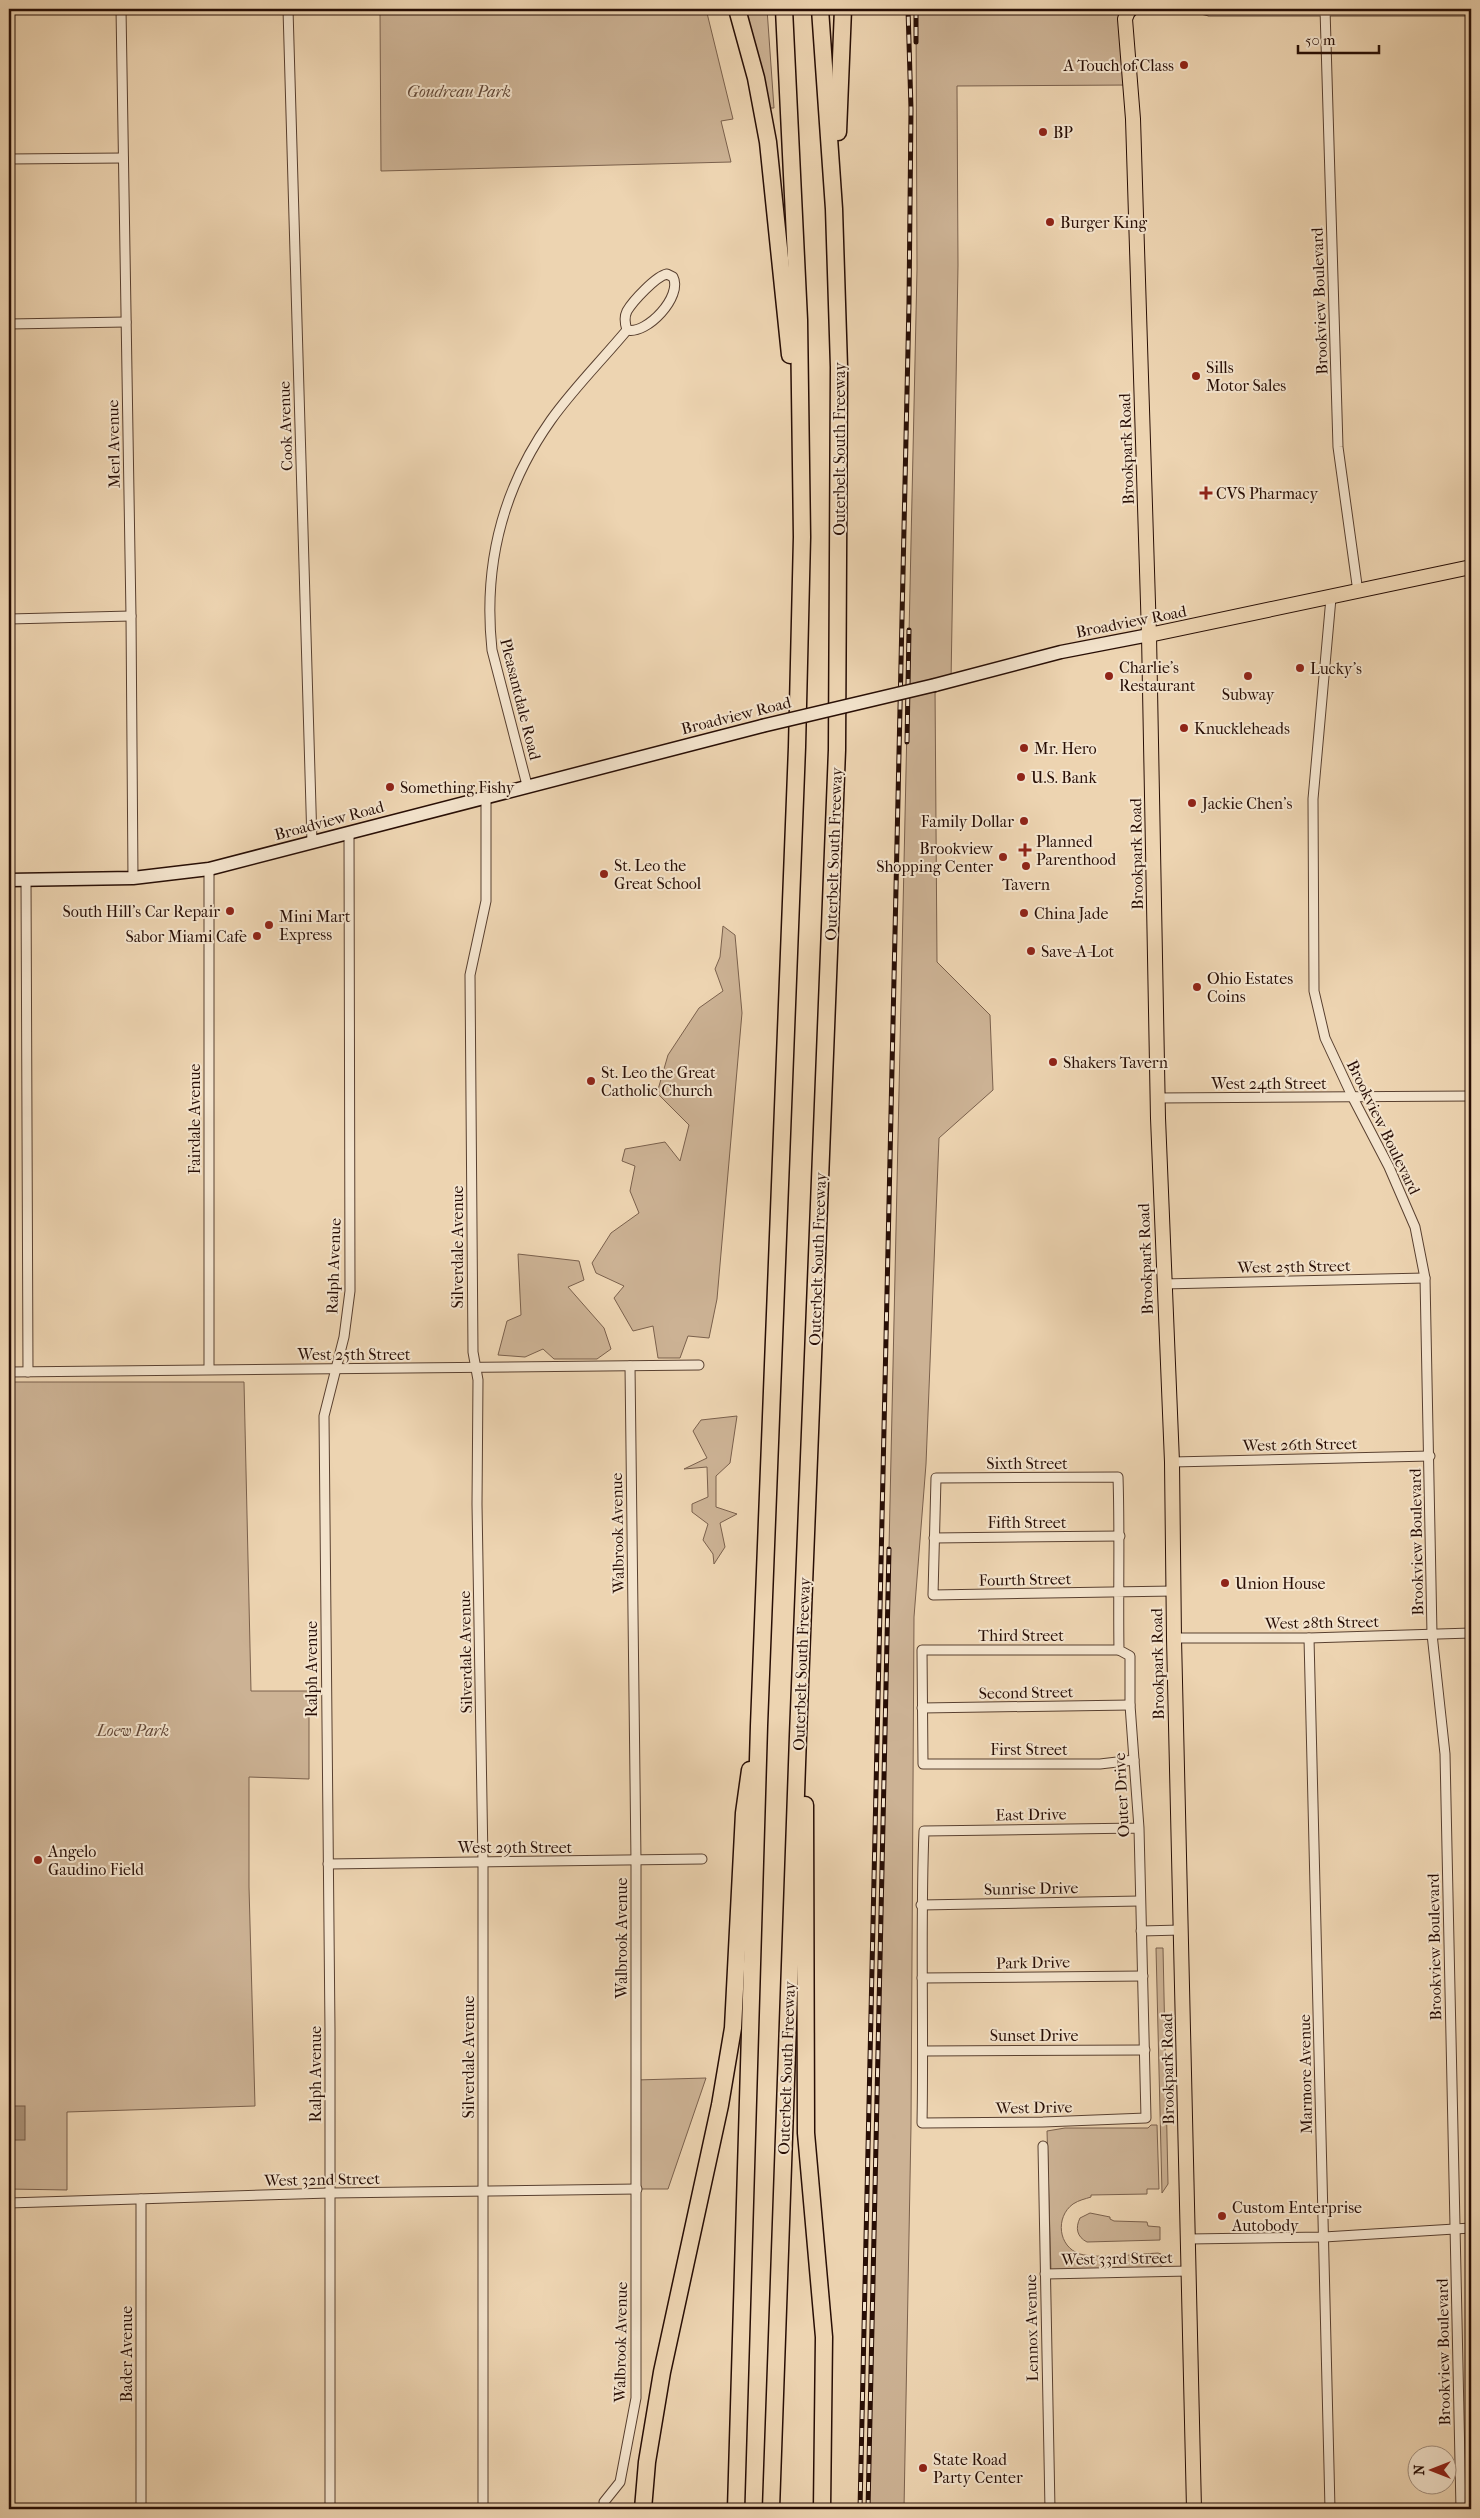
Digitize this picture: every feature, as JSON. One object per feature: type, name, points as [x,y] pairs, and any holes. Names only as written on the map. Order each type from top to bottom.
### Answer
[{"type":"highway","points":[[737,9],[756,78],[773,170],[801,461]]},
{"type":"highway","points":[[736,2509],[760,1726],[797,747],[802,537],[796,219],[784,9]]},
{"type":"highway","name":"Outerbelt South Freeway","points":[[771,2509],[798,1736],[837,750],[840,474],[834,209],[820,9]]},
{"type":"highway","points":[[834,209],[843,9]]},
{"type":"highway","points":[[643,2509],[647,2462],[662,2372],[720,2105],[732,2036],[736,1993],[744,1812],[747,1785],[760,1726]]},
{"type":"highway","points":[[798,1736],[807,1846],[806,2133],[824,2337],[822,2509]]},
{"type":"main road","name":"Brookpark Road","points":[[1128,9],[1125,19],[1133,119],[1149,635],[1163,1284],[1172,1462],[1174,1638],[1194,2509]]},
{"type":"main road","name":"Broadview Road","points":[[9,880],[133,878],[209,870],[486,796],[762,726],[935,686],[1061,652],[1331,598],[1471,567]]},
{"type":"street","name":"Merl Avenue","points":[[120,9],[131,616],[133,878]]},
{"type":"street","name":"Cook Avenue","points":[[288,9],[312,843]]},
{"type":"street","points":[[1201,9],[1209,11],[1471,11]]},
{"type":"street","name":"Brookview Boulevard","points":[[1325,11],[1338,447],[1358,592]]},
{"type":"street","points":[[9,158],[123,158]]},
{"type":"street","name":"Pleasantdale Road","points":[[667,274],[673,277],[676,282],[673,296],[647,327],[634,332],[627,330],[625,324],[627,312],[656,279],[667,274]]},
{"type":"street","points":[[9,324],[126,322]]},
{"type":"street","name":"Pleasantdale Road","points":[[527,786],[492,650],[490,588],[496,538],[510,497],[529,457],[551,420],[627,330]]},
{"type":"street","name":"Brookview Boulevard","points":[[1331,598],[1314,799],[1314,991],[1325,1038],[1353,1098],[1390,1167],[1415,1227],[1425,1278],[1432,1634],[1445,1754],[1461,2509]]},
{"type":"street","points":[[9,619],[131,616]]},
{"type":"street","name":"Silverdale Avenue","points":[[483,2509],[483,1862],[477,1504],[478,1380],[475,1368],[470,975],[486,901],[486,796]]},
{"type":"street","name":"Ralph Avenue","points":[[330,2509],[330,2193],[324,1416],[344,1337],[350,1291],[349,832]]},
{"type":"street","name":"Fairdale Avenue","points":[[209,870],[209,1369]]},
{"type":"street","points":[[26,880],[28,1372]]},
{"type":"street","name":"West 24th Street","points":[[1158,1098],[1471,1096]]},
{"type":"street","name":"West 25th Street","points":[[1163,1284],[1425,1278]]},
{"type":"street","name":"West 25th Street","points":[[9,1372],[699,1365]]},
{"type":"street","name":"Walbrook Avenue","points":[[604,2502],[620,2482],[636,2398],[636,1861],[630,1366]]},
{"type":"street","name":"West 26th Street","points":[[1172,1462],[1430,1456]]},
{"type":"street","name":"Sixth Street","points":[[934,1538],[936,1478],[1118,1477]]},
{"type":"street","name":"Outer Drive","points":[[1118,1477],[1120,1536],[1119,1650],[1130,1656],[1130,1705],[1139,1828],[1146,2118]]},
{"type":"street","name":"Fifth Street","points":[[934,1538],[1120,1536]]},
{"type":"street","name":"Fourth Street","points":[[934,1538],[933,1595],[1174,1591]]},
{"type":"street","name":"West 28th Street","points":[[1174,1638],[1309,1638],[1471,1633]]},
{"type":"street","name":"Marmore Avenue","points":[[1309,1638],[1330,2509]]},
{"type":"street","name":"Third Street","points":[[922,1708],[922,1650],[1119,1650]]},
{"type":"street","name":"Second Street","points":[[922,1708],[1130,1705]]},
{"type":"street","name":"First Street","points":[[922,1708],[923,1764],[1100,1764],[1134,1760]]},
{"type":"street","name":"East Drive","points":[[921,1904],[924,1831],[1139,1828]]},
{"type":"street","name":"West 29th Street","points":[[328,1864],[702,1859]]},
{"type":"street","name":"Sunrise Drive","points":[[921,1904],[1140,1901]]},
{"type":"street","points":[[921,1904],[924,2051]]},
{"type":"street","points":[[1142,1931],[1181,1930]]},
{"type":"street","name":"Park Drive","points":[[922,1978],[1143,1976]]},
{"type":"street","name":"Sunset Drive","points":[[924,2051],[1144,2050]]},
{"type":"street","name":"West Drive","points":[[924,2051],[922,2123],[1043,2122],[1146,2118]]},
{"type":"street","name":"Lennox Avenue","points":[[1043,2146],[1050,2509]]},
{"type":"street","name":"West 32nd Street","points":[[9,2203],[330,2193],[636,2189]]},
{"type":"street","name":"Bader Avenue","points":[[141,2199],[141,2509]]},
{"type":"street","name":"West 33rd Street","points":[[1189,2239],[1324,2237],[1471,2228]]},
{"type":"street","name":"West 33rd Street","points":[[1045,2274],[1189,2271]]},
{"type":"green space","name":"Goudreau Park","points":[[442,9],[706,9],[733,119],[721,121],[731,162],[381,171],[380,13],[442,13]]},
{"type":"green space","points":[[743,9],[767,9],[774,108],[767,108]]},
{"type":"green space","points":[[916,9],[1127,9],[1132,85],[957,86],[958,265],[951,682],[935,686],[937,962],[990,1015],[993,1090],[939,1138],[926,1464],[914,1617],[911,2126],[904,2509],[868,2509],[917,269]]},
{"type":"green space","points":[[723,926],[735,935],[742,1013],[717,1299],[709,1338],[688,1336],[680,1358],[658,1358],[653,1326],[633,1331],[614,1298],[624,1286],[596,1273],[592,1263],[611,1233],[639,1213],[630,1191],[635,1166],[622,1161],[625,1149],[665,1142],[680,1161],[689,1125],[657,1093],[668,1055],[699,1008],[723,991],[715,969],[720,957]]},
{"type":"green space","points":[[518,1254],[579,1261],[584,1280],[568,1287],[604,1328],[611,1349],[597,1359],[554,1359],[543,1349],[525,1357],[498,1355],[507,1321],[521,1315]]},
{"type":"green space","name":"Loew Park","points":[[9,1382],[244,1382],[251,1691],[309,1691],[309,1779],[249,1777],[249,1887],[255,2106],[67,2112],[67,2190],[9,2189]]},
{"type":"green space","points":[[737,1416],[730,1463],[716,1476],[716,1507],[737,1514],[720,1523],[725,1547],[714,1564],[713,1554],[703,1540],[708,1524],[692,1512],[692,1504],[708,1497],[707,1467],[684,1469],[707,1458],[693,1431],[701,1420]]},
{"type":"green space","points":[[1156,1948],[1163,1948],[1168,2184],[1162,2193]]},
{"type":"green space","points":[[706,2078],[668,2189],[637,2189],[636,2080]]},
{"type":"green space","points":[[1151,2125],[1157,2125],[1159,2189],[1147,2189],[1147,2194],[1091,2195],[1091,2197],[1073,2204],[1067,2210],[1063,2216],[1062,2231],[1063,2239],[1067,2245],[1080,2254],[1107,2256],[1161,2254],[1161,2270],[1051,2272],[1047,2131],[1065,2128],[1148,2128]]},
{"type":"green space","points":[[1090,2213],[1110,2217],[1114,2221],[1147,2222],[1148,2226],[1160,2227],[1160,2240],[1087,2242],[1079,2235],[1078,2225],[1080,2218]]},
{"type":"shaded area","points":[[9,2106],[25,2106],[25,2140],[9,2140]]},
{"type":"railway","points":[[860,2509],[909,303],[911,109],[908,9]]},
{"type":"railway","points":[[916,9],[916,42]]},
{"type":"railway","points":[[907,742],[909,630]]},
{"type":"railway","points":[[868,2509],[889,1549]]},
{"type":"place","name":"A Touch of Class","points":[[1184,65]]},
{"type":"place","name":"BP","points":[[1043,132]]},
{"type":"place","name":"Burger King","points":[[1050,222]]},
{"type":"place","name":"Sills Motor Sales","points":[[1196,376]]},
{"type":"place","name":"CVS Pharmacy","points":[[1206,493]]},
{"type":"place","name":"Lucky's","points":[[1300,668]]},
{"type":"place","name":"Charlie's Restaurant","points":[[1109,676]]},
{"type":"place","name":"Subway","points":[[1248,676]]},
{"type":"place","name":"Knuckleheads","points":[[1184,728]]},
{"type":"place","name":"Mr. Hero","points":[[1024,748]]},
{"type":"place","name":"U.S. Bank","points":[[1021,777]]},
{"type":"place","name":"Something Fishy","points":[[390,787]]},
{"type":"place","name":"Jackie Chen's","points":[[1192,803]]},
{"type":"place","name":"Family Dollar","points":[[1024,821]]},
{"type":"place","name":"Planned Parenthood","points":[[1025,850]]},
{"type":"place","name":"Brookview Shopping Center","points":[[1003,857]]},
{"type":"place","name":"Tavern","points":[[1026,866]]},
{"type":"place","name":"St. Leo the Great School","points":[[604,874]]},
{"type":"place","name":"South Hill's Car Repair","points":[[230,911]]},
{"type":"place","name":"China Jade","points":[[1024,913]]},
{"type":"place","name":"Mini Mart Express","points":[[269,925]]},
{"type":"place","name":"Sabor Miami Cafe","points":[[257,936]]},
{"type":"place","name":"Save-A-Lot","points":[[1031,951]]},
{"type":"place","name":"Ohio Estates Coins","points":[[1197,987]]},
{"type":"place","name":"Shakers Tavern","points":[[1053,1062]]},
{"type":"place","name":"St. Leo the Great Catholic Church","points":[[591,1081]]},
{"type":"place","name":"Union House","points":[[1225,1583]]},
{"type":"place","name":"Angelo Gaudino Field","points":[[38,1860]]},
{"type":"place","name":"Custom Enterprise Autobody","points":[[1222,2216]]},
{"type":"place","name":"State Road Party Center","points":[[923,2468]]}]
